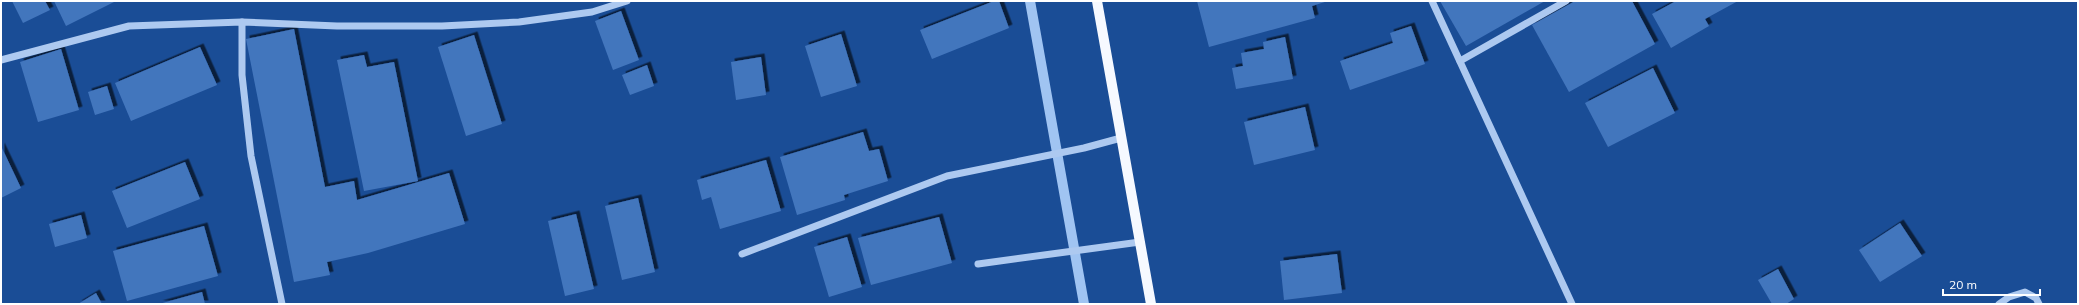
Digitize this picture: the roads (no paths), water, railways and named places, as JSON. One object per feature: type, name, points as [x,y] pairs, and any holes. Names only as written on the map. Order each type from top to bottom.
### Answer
[{"type":"main road","points":[[1097,1],[1151,304]]},
{"type":"street","points":[[1,60],[129,26],[242,22],[337,26],[442,26],[519,22],[592,12],[627,1]]},
{"type":"street","points":[[1432,1],[1572,304]]},
{"type":"street","points":[[1460,61],[1566,1]]},
{"type":"street","points":[[242,22],[242,75],[251,156],[282,304]]},
{"type":"street","points":[[742,254],[947,176],[1084,148],[1121,138]]},
{"type":"street","points":[[978,264],[1140,242]]},
{"type":"street","points":[[1999,304],[2009,297],[2025,292],[2036,298],[2039,304]]},
{"type":"waterway","points":[[1030,1],[1084,304]]}]
